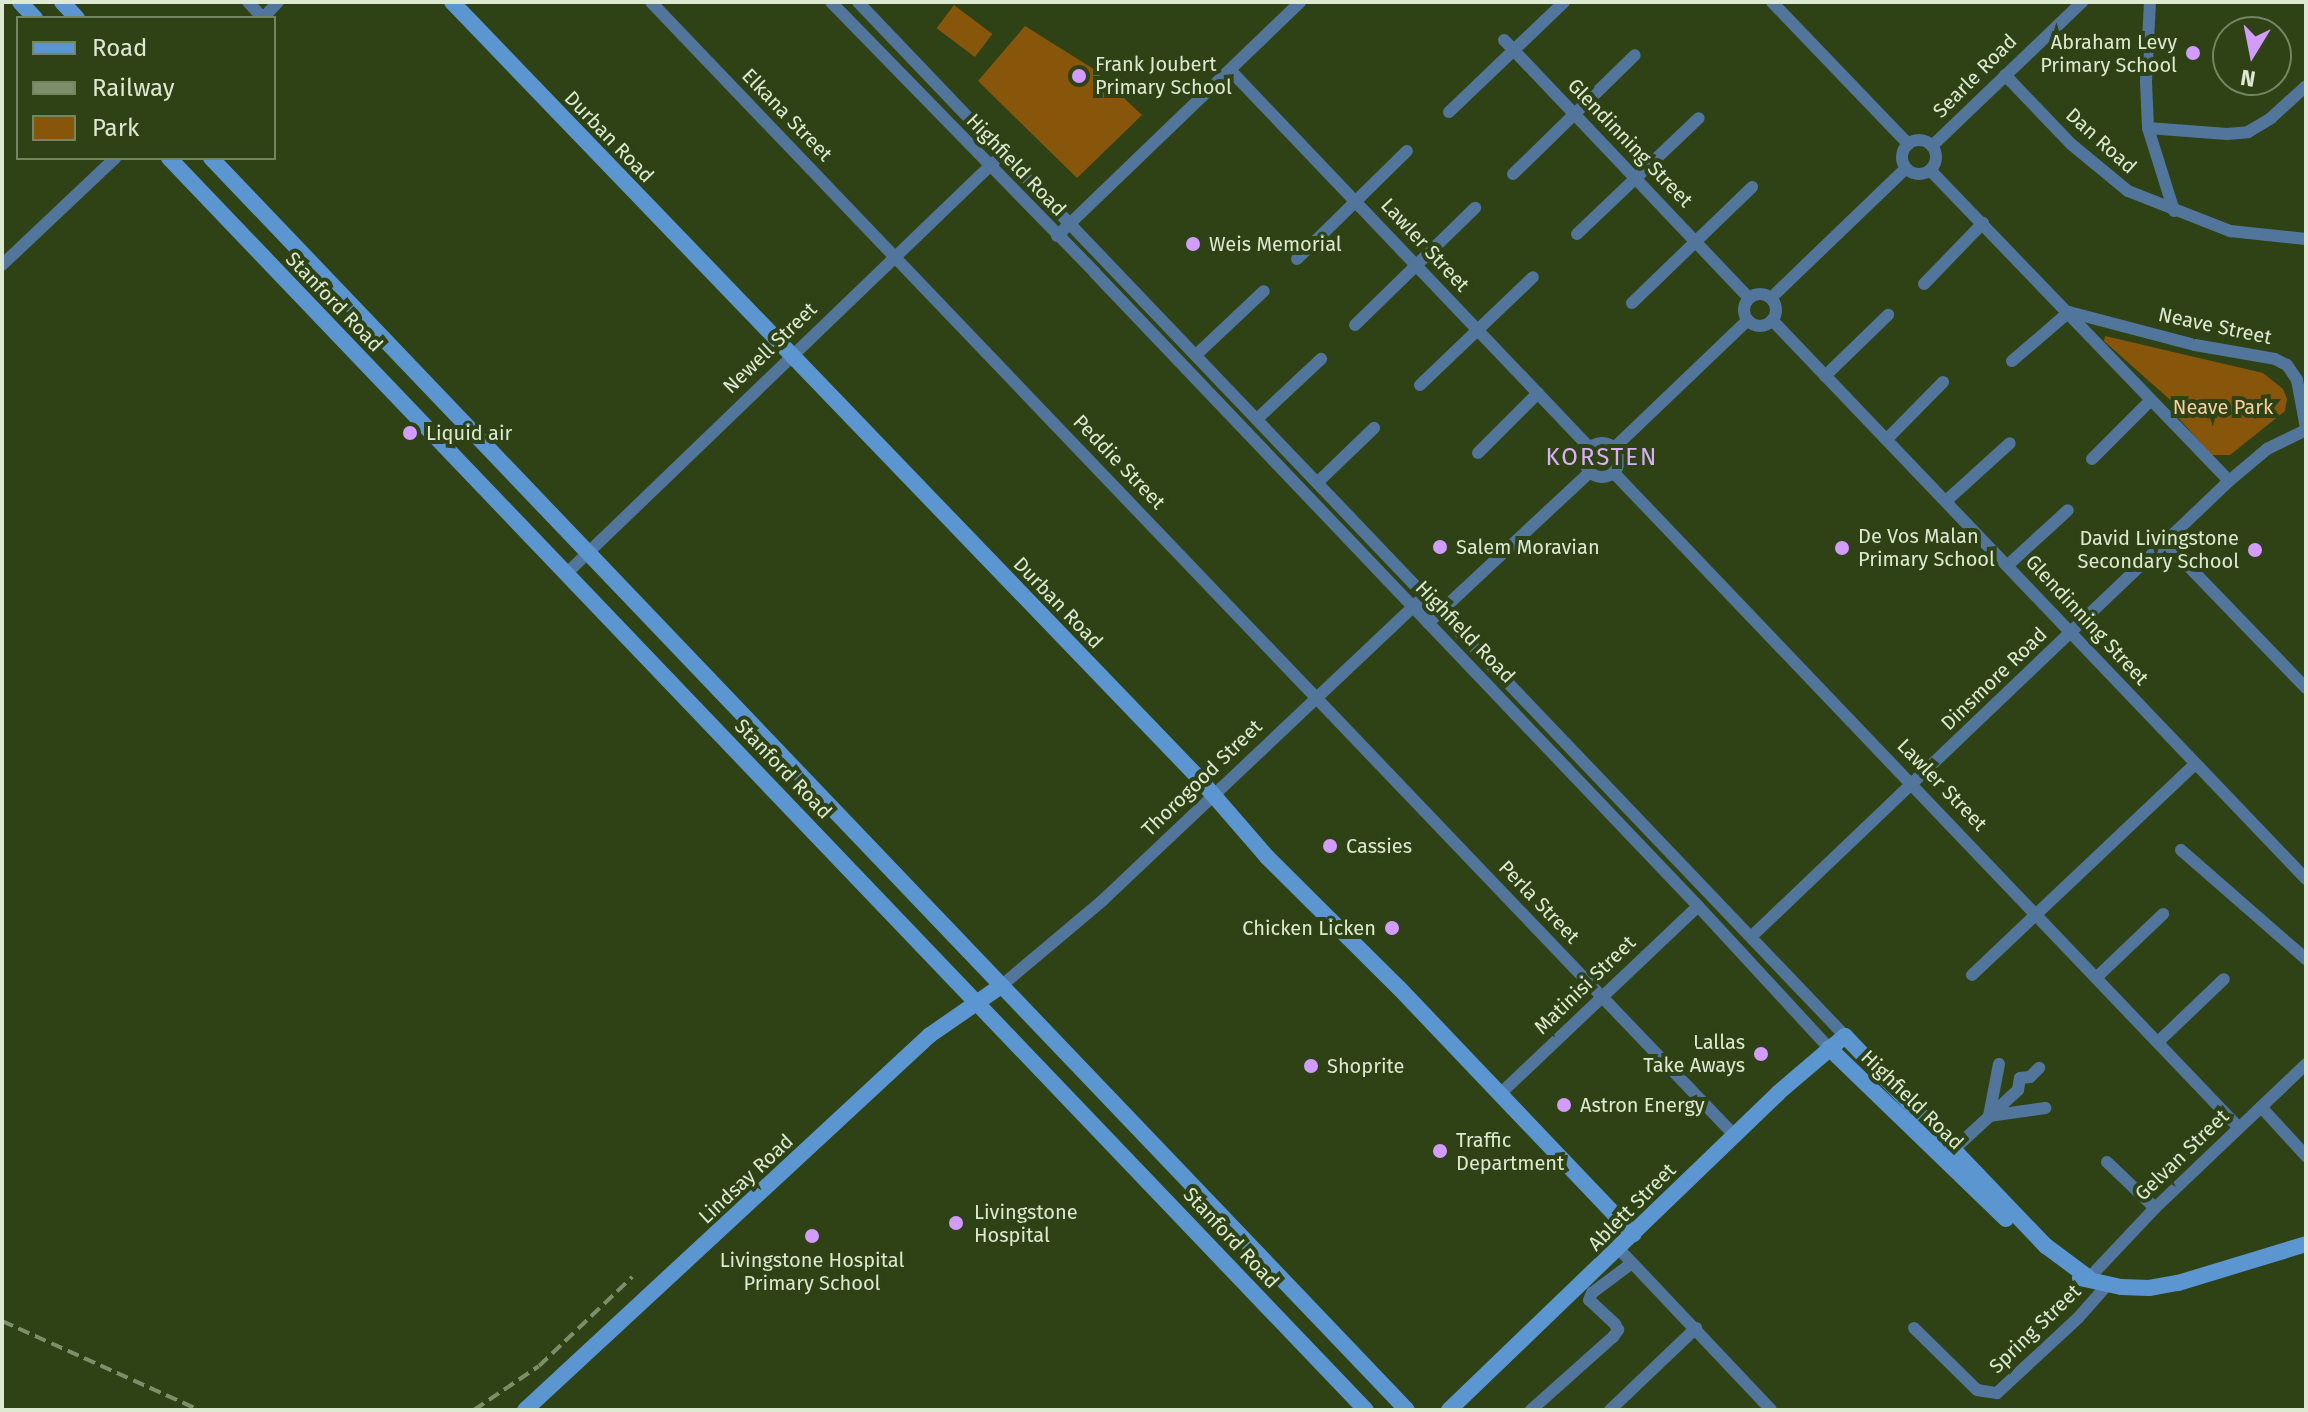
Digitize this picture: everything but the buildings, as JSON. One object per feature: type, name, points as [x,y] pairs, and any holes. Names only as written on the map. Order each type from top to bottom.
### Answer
[{"type":"street","name":"Durban Road","points":[[452,2],[1214,795],[1267,857],[1633,1234]]},
{"type":"street","name":"Elkana Street","points":[[651,2],[895,256]]},
{"type":"street","name":"Highfield Road","points":[[831,2],[1478,675],[1829,1048],[2030,1242],[2056,1264],[2084,1276]]},
{"type":"street","name":"Highfield Road","points":[[858,2],[2046,1246],[2084,1276]]},
{"type":"street","points":[[869,14],[878,2]]},
{"type":"street","points":[[1057,236],[1300,2]]},
{"type":"street","points":[[1449,112],[1564,2]]},
{"type":"street","points":[[1772,2],[1908,144]]},
{"type":"street","points":[[2150,2],[2146,82],[2148,128],[2174,211]]},
{"type":"street","name":"Searle Road","points":[[1932,146],[2080,3]]},
{"type":"street","name":"Glendinning Street","points":[[1504,40],[1749,298]]},
{"type":"street","points":[[1513,174],[1635,55]]},
{"type":"street","name":"Lawler Street","points":[[1230,70],[1590,448]]},
{"type":"street","name":"Dan Road","points":[[2005,75],[2071,144],[2112,180],[2145,200],[2230,231],[2306,239]]},
{"type":"street","points":[[2148,128],[2227,134],[2248,132],[2271,118],[2306,86]]},
{"type":"street","points":[[1577,234],[1699,118]]},
{"type":"street","points":[[1918,140],[1932,146],[1936,156],[1930,170],[1920,174],[1906,168],[1902,156],[1908,144],[1918,140]]},
{"type":"street","points":[[1297,259],[1407,151]]},
{"type":"street","name":"Newell Street","points":[[567,573],[1003,154]]},
{"type":"street","points":[[2,265],[113,160]]},
{"type":"street","name":"Stanford Road","points":[[171,160],[1366,1410]]},
{"type":"street","name":"Stanford Road","points":[[213,160],[1407,1410]]},
{"type":"street","points":[[1771,298],[1906,168]]},
{"type":"street","points":[[1930,170],[2229,481]]},
{"type":"street","points":[[1632,303],[1752,187]]},
{"type":"street","points":[[1355,325],[1475,208]]},
{"type":"street","points":[[1924,284],[1983,223]]},
{"type":"street","name":"Peddie Street","points":[[895,256],[1315,696]]},
{"type":"street","points":[[1420,385],[1533,277]]},
{"type":"street","points":[[1196,355],[1264,291]]},
{"type":"street","points":[[1761,294],[1771,298],[1776,309],[1772,320],[1760,326],[1748,320],[1744,308],[1749,298],[1761,294]]},
{"type":"street","points":[[2012,361],[2069,312]]},
{"type":"street","name":"Neave Street","points":[[2069,312],[2195,345],[2275,359],[2287,365],[2297,380],[2306,429]]},
{"type":"street","points":[[1825,376],[1888,315]]},
{"type":"street","points":[[1614,448],[1748,320]]},
{"type":"street","name":"Glendinning Street","points":[[1772,320],[2306,879]]},
{"type":"street","points":[[1257,419],[1321,359]]},
{"type":"street","points":[[1887,439],[1943,382]]},
{"type":"street","points":[[1478,453],[1538,393]]},
{"type":"street","points":[[2092,459],[2151,400]]},
{"type":"street","points":[[1318,482],[1374,428]]},
{"type":"street","name":"Dinsmore Road","points":[[1752,936],[2229,481],[2267,449],[2306,429]]},
{"type":"street","points":[[1599,443],[1614,448],[1619,460],[1614,473],[1601,477],[1590,472],[1585,460],[1590,448],[1599,443]]},
{"type":"street","points":[[1946,501],[2010,443]]},
{"type":"street","points":[[1428,623],[1590,472]]},
{"type":"street","name":"Lawler Street","points":[[1614,473],[2098,976],[2239,1128]]},
{"type":"street","points":[[2008,565],[2068,510]]},
{"type":"street","points":[[2166,543],[2306,688]]},
{"type":"street","name":"Thorogood Street","points":[[1001,986],[1103,900],[1315,696],[1427,595]]},
{"type":"street","points":[[1478,675],[1490,661]]},
{"type":"street","name":"Perla Street","points":[[1315,696],[1734,1135]]},
{"type":"street","points":[[1972,975],[2195,764]]},
{"type":"street","points":[[2181,850],[2306,959]]},
{"type":"street","name":"Matinisi Street","points":[[1500,1094],[1698,906]]},
{"type":"street","points":[[2098,976],[2163,914]]},
{"type":"street","points":[[2158,1042],[2224,979]]},
{"type":"street","name":"Lindsay Road","points":[[525,1410],[930,1035],[976,1000],[1001,986]]},
{"type":"street","name":"Ablett Street","points":[[1449,1410],[1734,1135],[1845,1036]]},
{"type":"street","points":[[1989,1116],[1999,1064]]},
{"type":"street","name":"Gelvan Street","points":[[2084,1276],[2306,1064]]},
{"type":"street","points":[[1954,1149],[2018,1090],[2030,1088],[2035,1072]]},
{"type":"street","points":[[2261,1107],[2306,1156]]},
{"type":"street","points":[[1989,1116],[2045,1108]]},
{"type":"street","points":[[2107,1162],[2155,1208]]},
{"type":"street","points":[[2084,1276],[2108,1284],[2149,1288],[2178,1283],[2306,1244]]},
{"type":"street","points":[[1619,1249],[1771,1410]]},
{"type":"street","points":[[1531,1410],[1618,1330],[1589,1300],[1592,1293],[1632,1263]]},
{"type":"street","name":"Spring Street","points":[[1914,1328],[1977,1390],[1997,1393],[2078,1318],[2108,1284]]},
{"type":"street","points":[[1610,1410],[1696,1328]]},
{"type":"street","points":[[1751,1409],[1757,1394]]},
{"type":"green space","points":[[954,5],[992,34],[975,57],[937,28]]},
{"type":"green space","points":[[1025,26],[1092,68],[1142,115],[1077,178],[978,81]]},
{"type":"green space","name":"Neave Park","points":[[2105,336],[2263,373],[2283,389],[2287,399],[2285,411],[2230,455],[2211,455],[2177,416],[2176,405],[2104,341]]},
{"type":"railway","points":[[474,1410],[539,1366],[632,1277]]},
{"type":"railway","points":[[2,1321],[199,1410]]},
{"type":"place","name":"Abraham Levy Primary School","points":[[2193,53]]},
{"type":"place","name":"Frank Joubert Primary School","points":[[1079,76]]},
{"type":"place","name":"Weis Memorial","points":[[1193,244]]},
{"type":"place","name":"Liquid air","points":[[410,433]]},
{"type":"place","name":"Salem Moravian","points":[[1440,547]]},
{"type":"place","name":"De Vos Malan Primary School","points":[[1842,548]]},
{"type":"place","name":"David Livingstone Secondary School","points":[[2255,550]]},
{"type":"place","name":"Cassies","points":[[1330,846]]},
{"type":"place","name":"Chicken Licken","points":[[1392,928]]},
{"type":"place","name":"Lallas Take Aways","points":[[1761,1054]]},
{"type":"place","name":"Shoprite","points":[[1311,1066]]},
{"type":"place","name":"Astron Energy","points":[[1564,1105]]},
{"type":"place","name":"Traffic Department","points":[[1440,1151]]},
{"type":"place","name":"Livingstone Hospital","points":[[956,1223]]},
{"type":"place","name":"Livingstone Hospital Primary School","points":[[812,1236]]},
{"type":"district","name":"KORSTEN","points":[[1602,458]]}]
